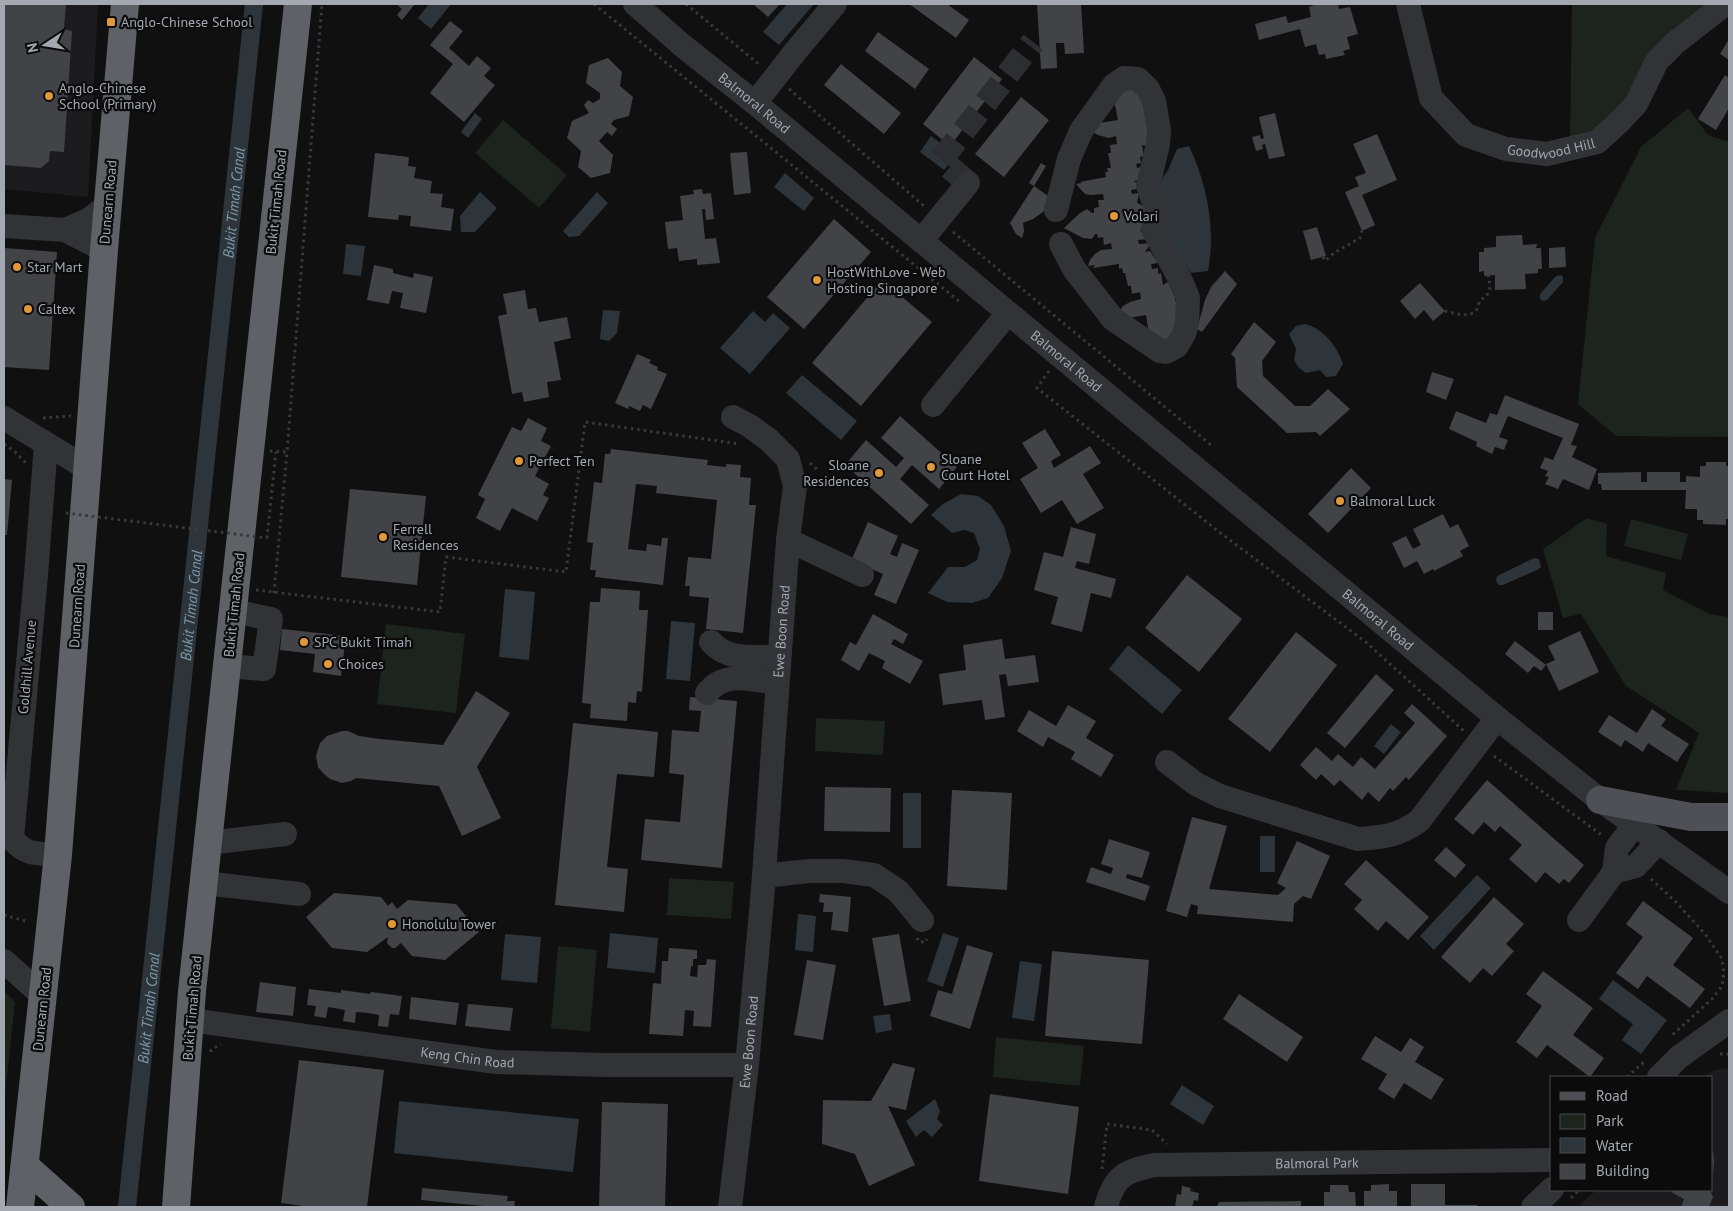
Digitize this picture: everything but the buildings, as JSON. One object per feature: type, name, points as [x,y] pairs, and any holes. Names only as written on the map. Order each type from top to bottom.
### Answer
[{"type":"highway","name":"Dunearn Road","points":[[20,1207],[58,855],[104,250],[125,4]]},
{"type":"highway","name":"Bukit Timah Road","points":[[177,1204],[190,1020],[298,4]]},
{"type":"highway","points":[[25,1166],[71,1207]]},
{"type":"main road","points":[[1600,800],[1691,817],[1729,817]]},
{"type":"street","name":"Balmoral Road","points":[[635,4],[683,46],[755,103],[1497,718],[1600,800],[1729,892]]},
{"type":"street","points":[[755,103],[794,52],[835,4]]},
{"type":"street","name":"Goodwood Hill","points":[[1408,4],[1431,98],[1466,135],[1506,149],[1547,154],[1597,142],[1636,104],[1657,61],[1675,43],[1725,4]]},
{"type":"street","points":[[1056,210],[1069,159],[1081,131],[1114,85],[1124,78],[1138,79],[1148,89],[1154,101],[1159,130],[1158,144],[1148,186],[1158,214],[1153,228],[1188,298],[1187,324],[1178,346],[1166,352],[1160,351],[1113,319],[1074,269],[1061,244]]},
{"type":"street","points":[[921,242],[968,183]]},
{"type":"street","points":[[65,230],[88,220],[108,205]]},
{"type":"street","points":[[4,226],[65,230],[104,250]]},
{"type":"street","points":[[933,405],[1008,313]]},
{"type":"street","name":"Ewe Boon Road","points":[[730,1207],[748,1065],[764,876],[788,540],[795,486],[788,459],[769,440],[750,426],[733,417]]},
{"type":"street","points":[[4,418],[88,469]]},
{"type":"street","name":"Goldhill Avenue","points":[[46,444],[12,839],[20,849],[30,853],[58,855]]},
{"type":"street","points":[[788,540],[862,576]]},
{"type":"street","points":[[227,666],[264,669],[271,619],[234,599]]},
{"type":"street","points":[[711,642],[718,650],[728,655],[779,657]]},
{"type":"street","points":[[707,693],[713,684],[724,679],[732,678],[778,683]]},
{"type":"street","points":[[1167,762],[1196,784],[1220,796],[1358,839],[1381,837],[1404,831],[1419,821],[1497,718]]},
{"type":"street","points":[[1625,869],[1617,848],[1635,824]]},
{"type":"street","points":[[208,842],[285,834]]},
{"type":"street","points":[[1579,920],[1625,869],[1659,841]]},
{"type":"street","points":[[764,876],[809,871],[844,871],[874,875],[898,891],[922,920]]},
{"type":"street","points":[[204,883],[299,894]]},
{"type":"street","points":[[4,961],[44,997]]},
{"type":"street","name":"Keng Chin Road","points":[[190,1020],[496,1062],[748,1065]]},
{"type":"street","points":[[1653,1068],[1671,1064],[1724,1029]]},
{"type":"street","name":"Balmoral Park","points":[[1106,1207],[1110,1195],[1121,1176],[1134,1169],[1155,1165],[1550,1160]]},
{"type":"street","points":[[1533,1207],[1550,1190]]},
{"type":"path","points":[[274,593],[287,452],[322,4]]},
{"type":"path","points":[[594,4],[961,302]]},
{"type":"path","points":[[1323,257],[1325,261],[1351,242],[1360,238],[1362,231]]},
{"type":"path","points":[[1445,311],[1466,315],[1475,312],[1479,301],[1489,295],[1491,290],[1488,276]]},
{"type":"path","points":[[1051,368],[1036,388],[1211,525],[1367,643],[1478,744],[1605,837],[1617,848]]},
{"type":"path","points":[[234,599],[274,593],[440,612],[446,558],[566,572],[585,422],[746,445]]},
{"type":"path","points":[[66,513],[267,538],[276,452],[287,452]]},
{"type":"path","points":[[1625,869],[1676,902],[1705,934],[1722,959],[1724,973],[1722,986],[1712,999],[1668,1039]]},
{"type":"path","points":[[4,915],[29,922]]},
{"type":"path","points":[[211,1059],[211,1050],[227,1041]]},
{"type":"path","points":[[1631,1076],[1653,1068]]},
{"type":"shaded area","name":"Anglo-Chinese School (Primary)","points":[[4,4],[98,4],[88,197],[4,189]]},
{"type":"shaded area","points":[[1729,1069],[1729,1207],[1578,1207],[1595,1191],[1713,1191],[1713,1076],[1705,1076],[1715,1070]]},
{"type":"green space","points":[[1572,4],[1721,4],[1616,124],[1570,137]]},
{"type":"green space","points":[[1688,108],[1708,135],[1729,142],[1729,437],[1616,436],[1578,404],[1595,238],[1641,147]]},
{"type":"green space","points":[[503,120],[567,175],[539,208],[475,153]]},
{"type":"green space","points":[[1587,518],[1607,524],[1606,556],[1666,573],[1663,590],[1710,614],[1729,617],[1729,793],[1676,790],[1699,733],[1626,686],[1581,614],[1563,618],[1543,549]]},
{"type":"green space","points":[[1631,519],[1688,534],[1681,560],[1624,546]]},
{"type":"green space","points":[[386,624],[465,634],[456,713],[377,704]]},
{"type":"green space","points":[[816,718],[885,721],[883,755],[815,751]]},
{"type":"green space","points":[[669,878],[734,882],[731,919],[667,915]]},
{"type":"green space","points":[[558,946],[597,950],[590,1032],[551,1028]]},
{"type":"green space","points":[[4,991],[15,1002],[4,1104]]},
{"type":"green space","points":[[996,1037],[1084,1046],[1080,1086],[993,1077]]},
{"type":"water","points":[[429,4],[451,4],[431,29],[418,18]]},
{"type":"water","points":[[787,4],[814,4],[779,45],[763,32]]},
{"type":"water","points":[[475,113],[482,119],[468,138],[461,132]]},
{"type":"water","points":[[931,136],[956,155],[944,170],[920,152]]},
{"type":"water","points":[[1189,146],[1205,191],[1211,239],[1208,271],[1191,273],[1177,252],[1157,233],[1151,194],[1168,170],[1177,149]]},
{"type":"water","points":[[785,173],[814,198],[804,211],[774,187]]},
{"type":"water","points":[[480,192],[497,208],[475,232],[461,232],[460,216]]},
{"type":"water","points":[[597,192],[608,203],[579,236],[569,237],[563,231]]},
{"type":"water","points":[[346,244],[365,246],[361,276],[343,274]]},
{"type":"water","points":[[1561,275],[1563,282],[1547,300],[1543,301],[1540,299],[1540,294],[1556,276]]},
{"type":"water","points":[[603,310],[620,311],[617,333],[609,341],[600,339]]},
{"type":"water","points":[[753,311],[765,322],[773,313],[790,328],[750,374],[720,348]]},
{"type":"water","points":[[1305,324],[1324,334],[1334,345],[1343,364],[1336,376],[1326,377],[1320,370],[1306,373],[1299,368],[1294,360],[1296,349],[1289,334],[1296,326]]},
{"type":"water","points":[[802,375],[857,421],[841,440],[786,393]]},
{"type":"water","points":[[961,494],[978,496],[991,505],[1004,526],[1011,551],[1002,578],[988,598],[972,603],[947,602],[928,593],[948,567],[965,567],[977,560],[980,549],[974,533],[964,530],[952,533],[931,515],[943,504]]},
{"type":"water","points":[[1534,558],[1539,559],[1541,567],[1537,570],[1503,585],[1497,583],[1496,578],[1499,575]]},
{"type":"water","points":[[505,589],[535,592],[529,660],[499,657]]},
{"type":"water","points":[[671,621],[695,623],[690,681],[666,679]]},
{"type":"water","points":[[1128,645],[1182,690],[1162,714],[1109,669]]},
{"type":"water","points":[[1391,724],[1401,732],[1384,754],[1374,746]]},
{"type":"water","points":[[903,793],[921,793],[921,848],[903,848]]},
{"type":"water","points":[[1260,836],[1275,836],[1275,872],[1260,872]]},
{"type":"water","points":[[1477,875],[1491,888],[1434,950],[1420,936]]},
{"type":"water","points":[[798,914],[816,916],[813,952],[795,950]]},
{"type":"water","points":[[610,933],[658,938],[655,973],[607,968]]},
{"type":"water","points":[[943,933],[959,938],[943,987],[927,981]]},
{"type":"water","points":[[505,934],[541,937],[537,983],[501,980]]},
{"type":"water","points":[[1020,961],[1042,964],[1034,1021],[1012,1018]]},
{"type":"water","points":[[1613,980],[1667,1020],[1641,1054],[1622,1040],[1633,1024],[1599,999]]},
{"type":"water","points":[[890,1014],[892,1030],[876,1033],[873,1016]]},
{"type":"water","points":[[1182,1085],[1214,1106],[1203,1125],[1170,1104]]},
{"type":"water","points":[[935,1099],[940,1111],[937,1119],[943,1125],[932,1137],[924,1130],[916,1137],[906,1121]]},
{"type":"water","points":[[399,1101],[579,1119],[573,1172],[394,1153]]},
{"type":"waterway","name":"Bukit Timah Canal","points":[[127,1207],[254,4]]},
{"type":"tunnel","points":[[968,183],[941,160],[1033,42]]},
{"type":"place","name":"Anglo-Chinese School","points":[[111,22]]},
{"type":"place","name":"Anglo-Chinese School (Primary)","points":[[49,96]]},
{"type":"place","name":"Volari","points":[[1114,216]]},
{"type":"place","name":"Star Mart","points":[[17,267]]},
{"type":"place","name":"HostWithLove - Web Hosting Singapore","points":[[817,280]]},
{"type":"place","name":"Caltex","points":[[28,309]]},
{"type":"place","name":"Perfect Ten","points":[[519,461]]},
{"type":"place","name":"Sloane Court Hotel","points":[[931,467]]},
{"type":"place","name":"Sloane Residences","points":[[879,473]]},
{"type":"place","name":"Balmoral Luck","points":[[1340,501]]},
{"type":"place","name":"Ferrell Residences","points":[[383,537]]},
{"type":"place","name":"SPC Bukit Timah","points":[[304,642]]},
{"type":"place","name":"Choices","points":[[328,664]]},
{"type":"place","name":"Honolulu Tower","points":[[392,924]]}]
